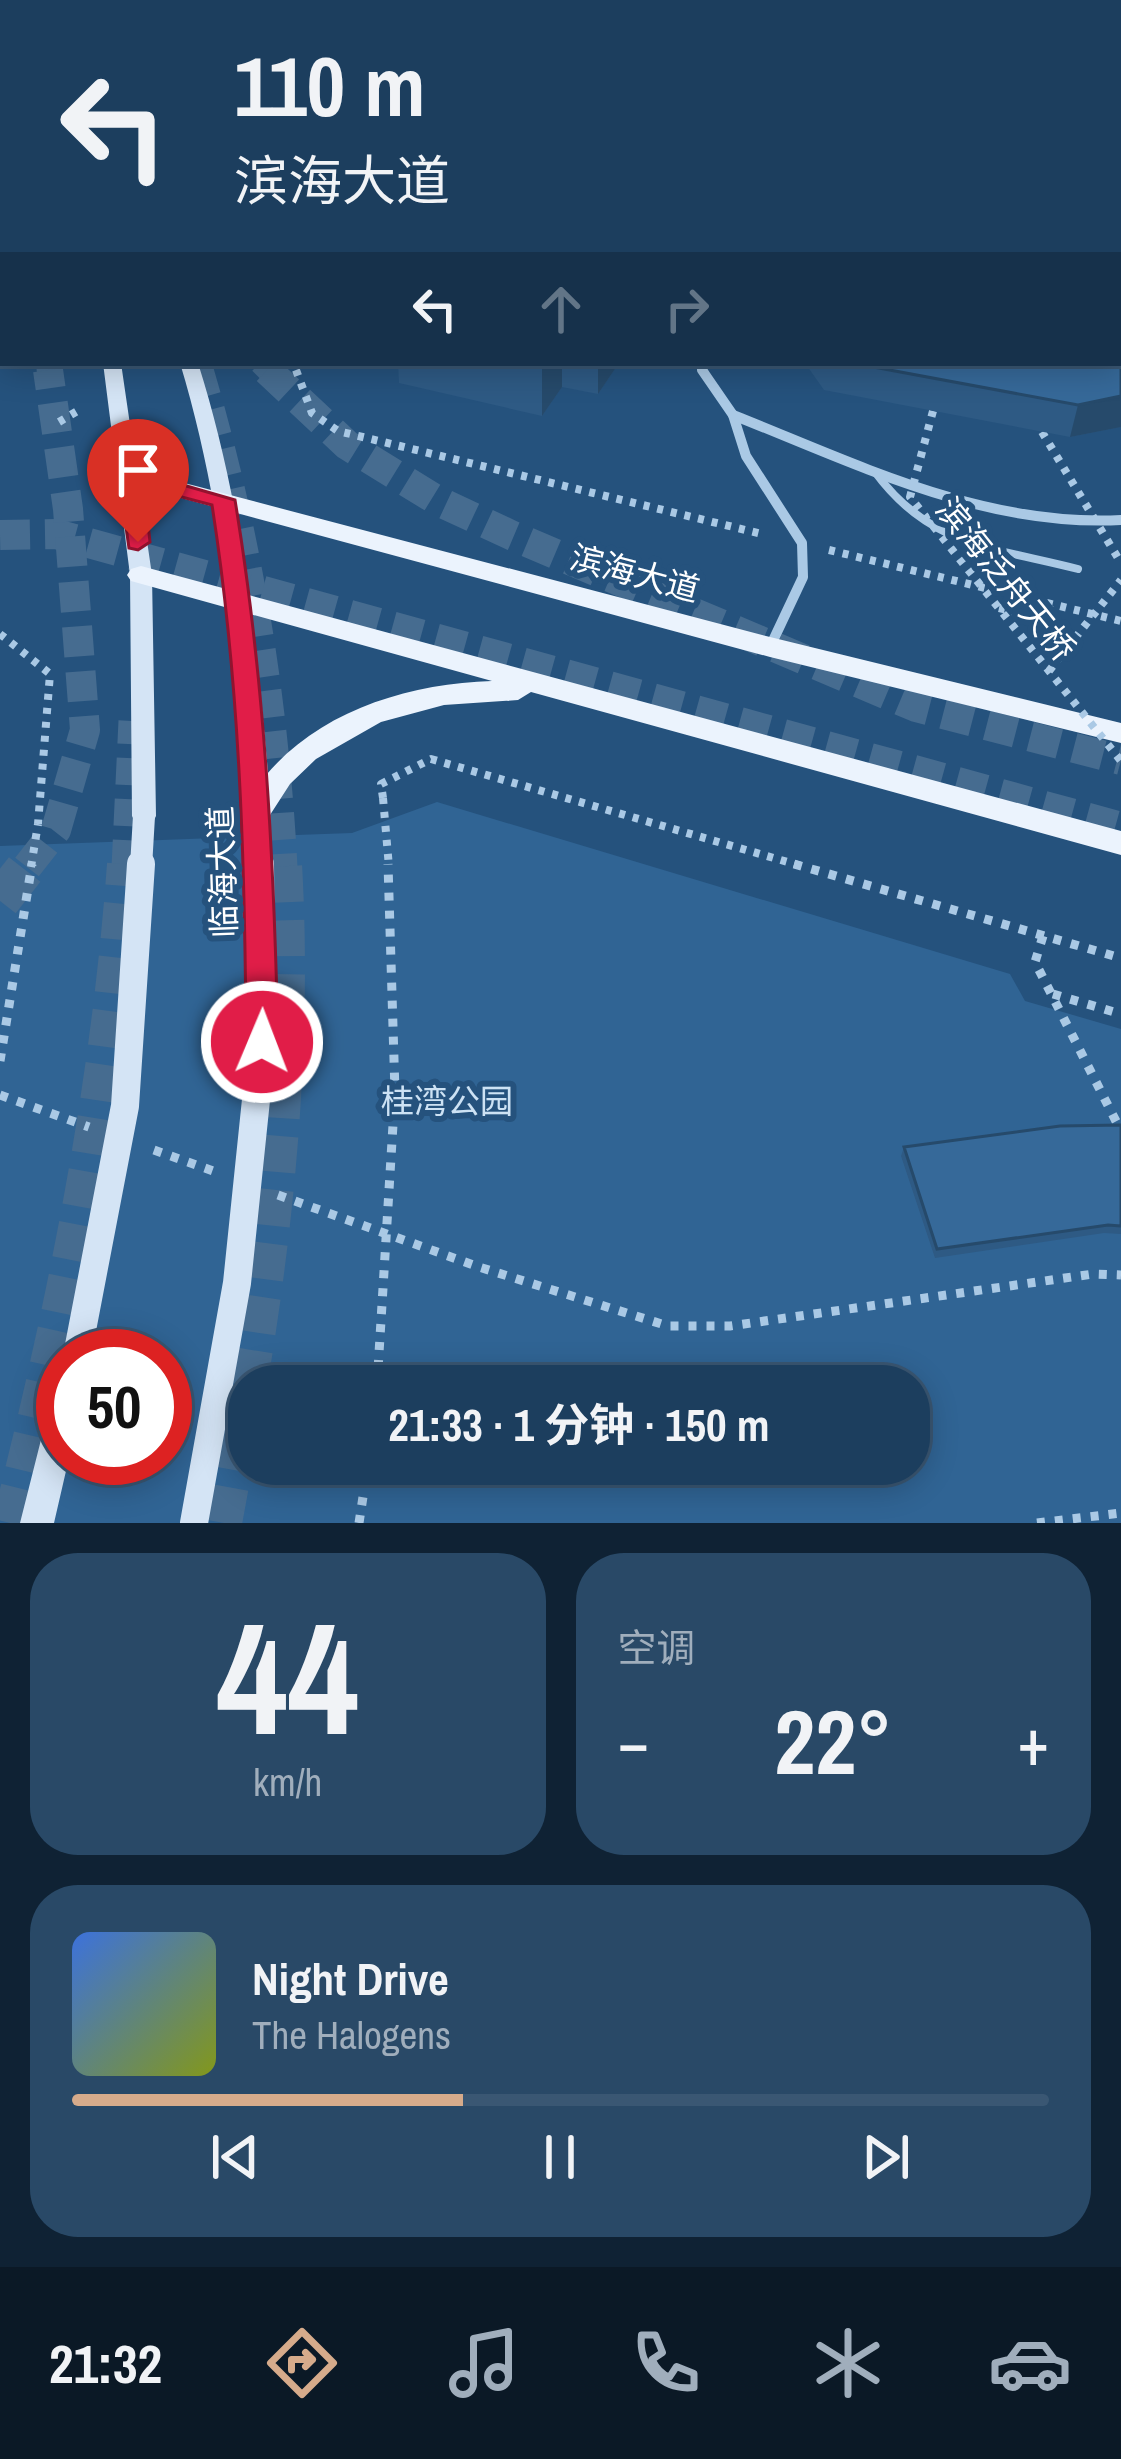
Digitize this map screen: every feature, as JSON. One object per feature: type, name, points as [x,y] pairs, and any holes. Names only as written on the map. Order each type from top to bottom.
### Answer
[{"type":"main road","points":[[82,1329],[125,1106],[144,816],[141,575],[112,366]]},
{"type":"main road","name":"临海大道","points":[[190,366],[224,500],[240,602],[259,807],[262,1042],[237,1283],[194,1523]]},
{"type":"main road","name":"滨海大道","points":[[131,477],[770,647],[1121,733]]},
{"type":"main road","points":[[141,575],[1121,843]]},
{"type":"main road","points":[[259,807],[277,774],[307,749],[382,710],[443,696],[552,691]]},
{"type":"main road","points":[[37,1523],[46,1485]]},
{"type":"street","points":[[700,366],[734,415],[746,456],[802,544],[803,577],[770,647]]},
{"type":"street","points":[[734,415],[1011,517],[1070,525],[1120,523]]},
{"type":"lane","points":[[872,468],[900,506],[933,531],[1078,569]]},
{"type":"path","points":[[294,366],[313,412],[338,431],[1121,621]]},
{"type":"path","points":[[59,422],[79,410]]},
{"type":"path","name":"滨海泛舟天桥","points":[[933,411],[910,497],[1121,761]]},
{"type":"path","points":[[1042,432],[1121,562]]},
{"type":"path","points":[[1049,671],[1121,580]]},
{"type":"path","points":[[999,608],[1045,619],[1050,604]]},
{"type":"path","points":[[0,1061],[38,824],[50,674],[3,635]]},
{"type":"path","points":[[378,1365],[393,1174],[398,1014],[381,784],[431,759],[1121,958]]},
{"type":"path","points":[[1043,936],[1035,962],[1121,1131]]},
{"type":"path","points":[[1052,994],[1121,1014]]},
{"type":"path","points":[[478,1267],[639,1319],[700,1329],[1070,1277],[1121,1275]]},
{"type":"path","points":[[359,1523],[365,1485]]},
{"type":"path","points":[[1037,1523],[1121,1513]]},
{"type":"green space","name":"桂湾公园","points":[[437,802],[1010,974],[1025,1001],[1121,1029],[1121,1523],[0,1523],[0,846],[352,833]]},
{"type":"building","points":[[868,366],[1121,366],[1121,396],[1078,405]]},
{"type":"building","points":[[1121,1125],[1121,1226],[937,1249],[904,1147],[1060,1126]]},
{"type":"tunnel","points":[[47,366],[48,373]]},
{"type":"tunnel","points":[[199,366],[201,373]]},
{"type":"tunnel","points":[[263,366],[267,370]]},
{"type":"tunnel","points":[[48,370],[70,538]]},
{"type":"tunnel","points":[[200,370],[232,492],[257,616],[274,740],[284,867]]},
{"type":"tunnel","points":[[267,370],[347,445],[438,501],[513,536],[916,707],[1121,760]]},
{"type":"tunnel","points":[[267,370],[270,373]]},
{"type":"tunnel","points":[[0,535],[70,538]]},
{"type":"tunnel","points":[[27,867],[56,830],[85,730],[70,538]]},
{"type":"tunnel","points":[[70,538],[1121,827]]},
{"type":"tunnel","points":[[125,867],[132,721]]},
{"type":"tunnel","points":[[0,901],[29,864]]},
{"type":"tunnel","points":[[10,1523],[82,1196],[108,1031],[125,864]]},
{"type":"tunnel","points":[[252,1365],[281,1126],[287,995],[284,864]]},
{"type":"tunnel","points":[[224,1523],[231,1485]]},
{"type":"route","points":[[138,542],[131,477],[224,500],[240,602],[259,807],[262,1042]]}]
